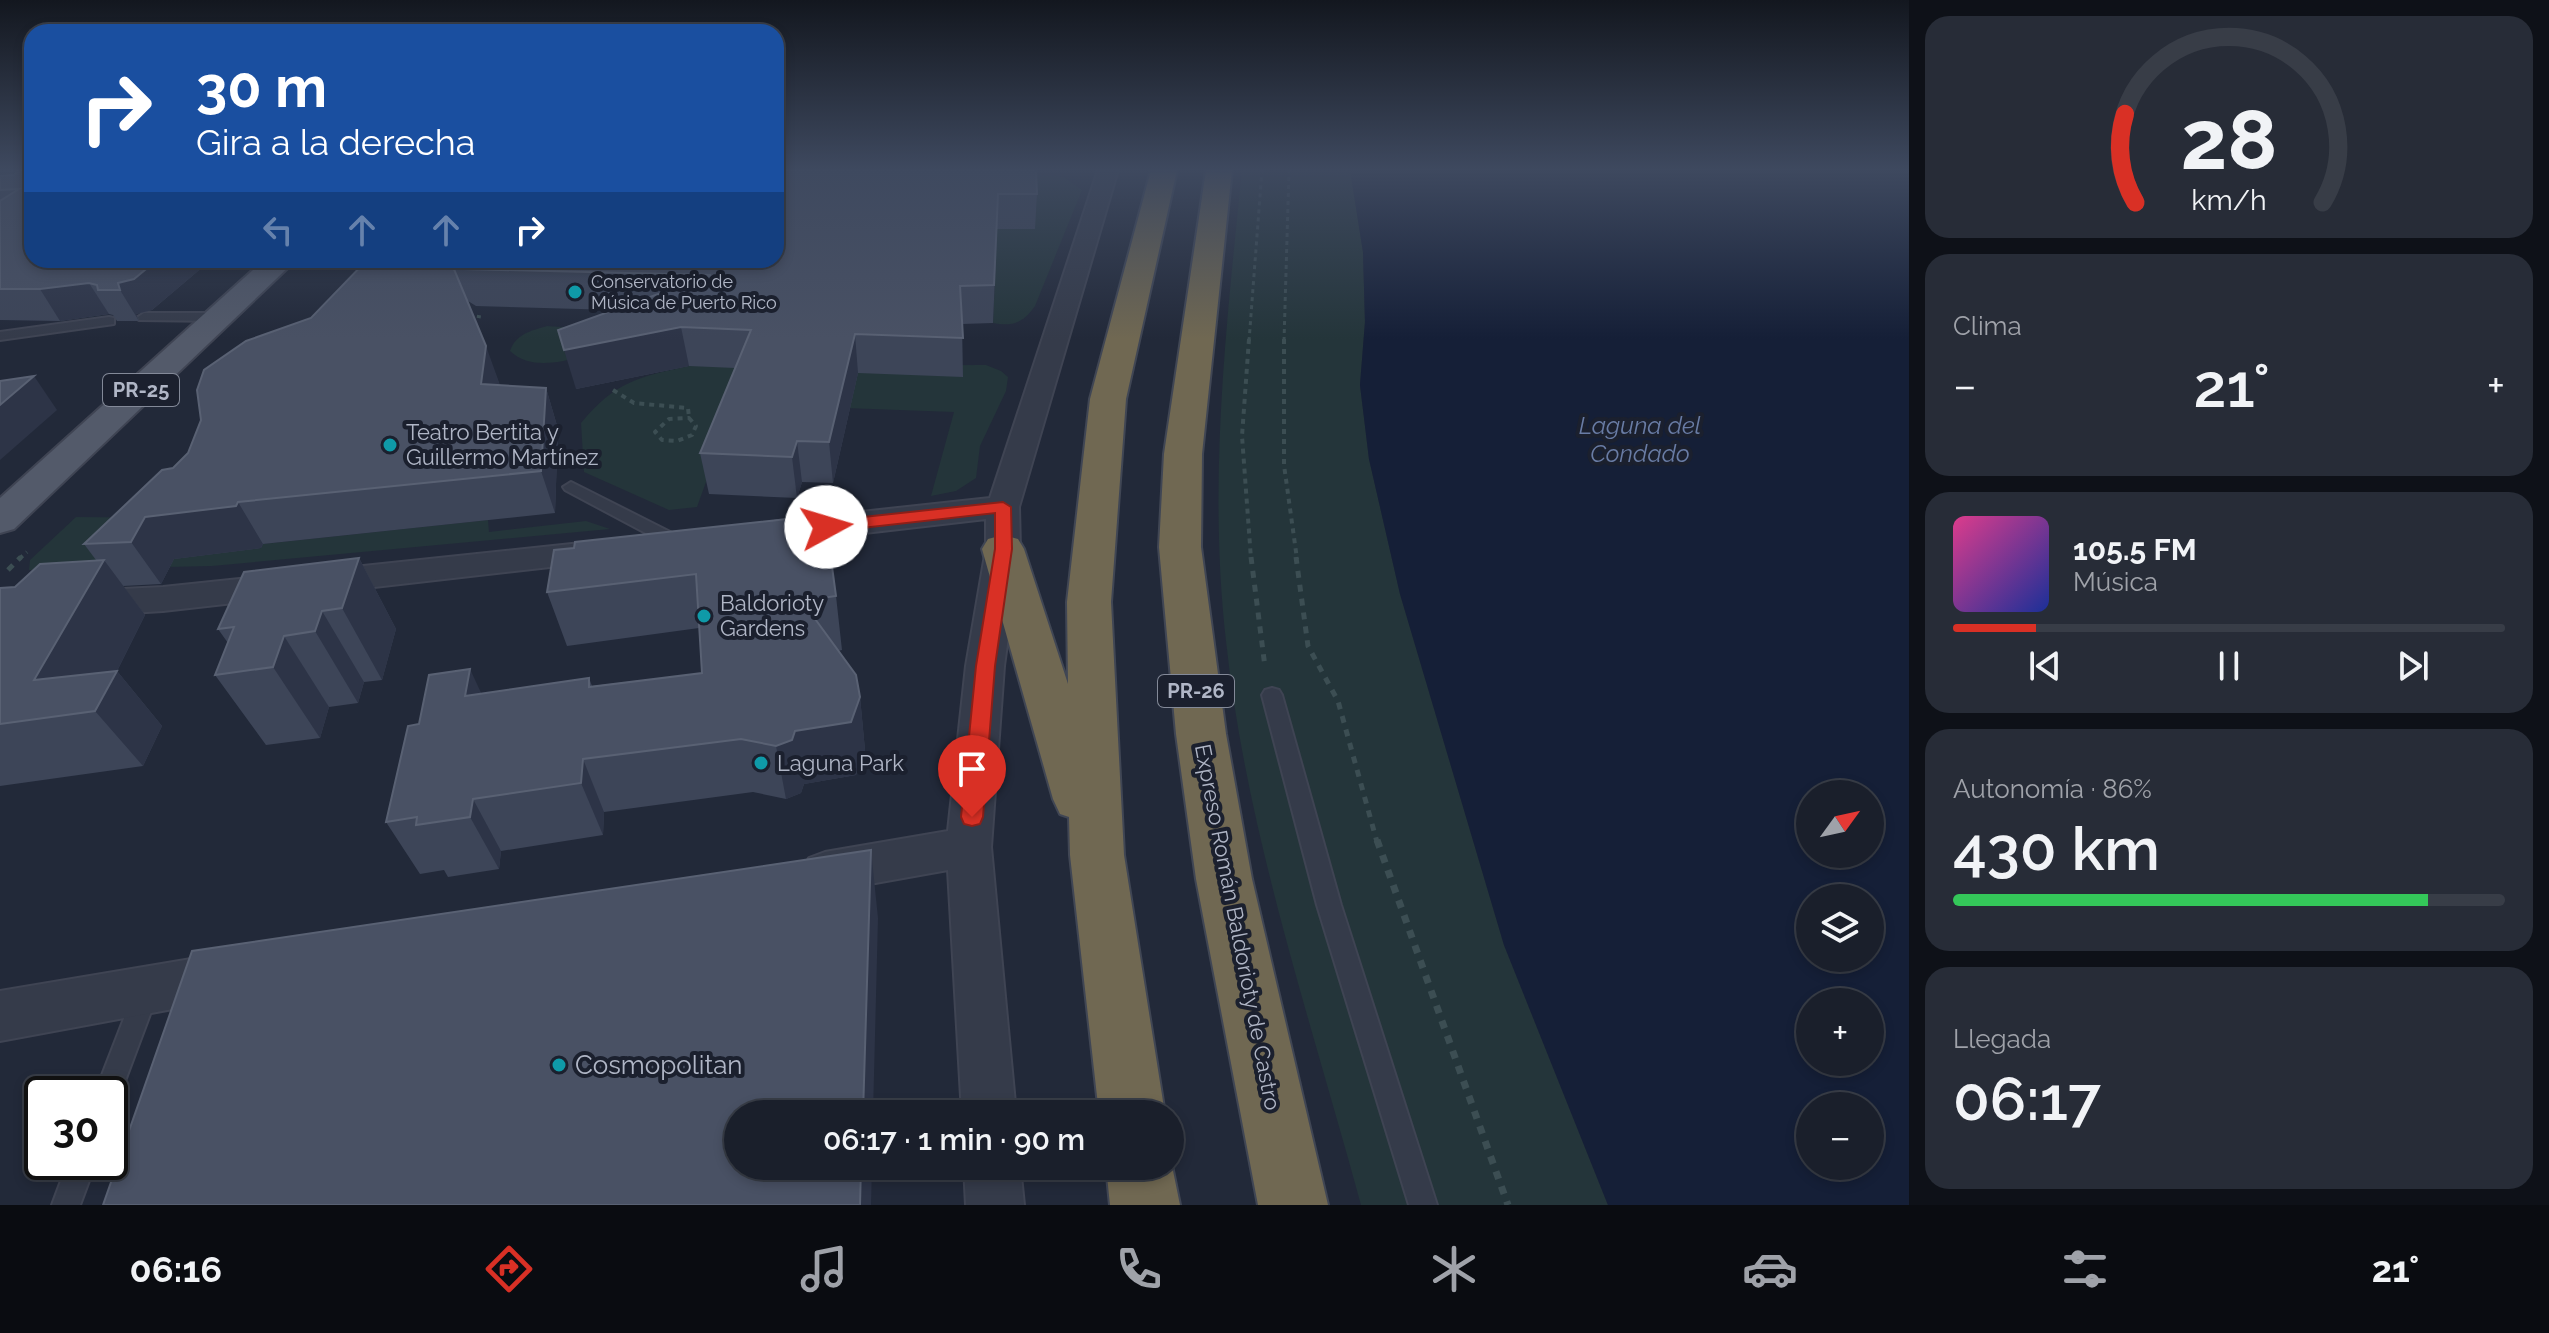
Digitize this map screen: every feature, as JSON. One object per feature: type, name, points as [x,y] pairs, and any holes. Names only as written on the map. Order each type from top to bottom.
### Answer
[{"type":"highway","points":[[1130,1100],[1097,855],[1089,602],[1108,399],[1150,226]]},
{"type":"highway","name":"Expreso Román Baldorioty de Castro","points":[[1212,226],[1183,454],[1180,547],[1201,734],[1224,879],[1293,1205]]},
{"type":"highway","points":[[1003,528],[1097,855]]},
{"type":"highway","points":[[1142,1180],[1145,1205]]},
{"type":"main road","name":"PR-25","points":[[0,520],[273,268]]},
{"type":"street","points":[[988,1100],[969,847],[985,666],[1003,528],[1090,226]]},
{"type":"street","points":[[0,608],[163,599],[709,540],[1003,528]]},
{"type":"street","points":[[783,880],[969,847]]},
{"type":"street","points":[[0,1016],[147,990],[246,982]]},
{"type":"street","points":[[993,1180],[995,1205]]},
{"type":"lane","points":[[144,317],[221,317]]},
{"type":"lane","points":[[0,336],[109,321]]},
{"type":"lane","points":[[571,487],[709,540]]},
{"type":"lane","points":[[1272,695],[1329,905],[1423,1205]]},
{"type":"lane","points":[[115,1076],[147,990]]},
{"type":"lane","points":[[66,1205],[75,1180]]},
{"type":"path","points":[[1258,226],[1242,436],[1259,639],[1272,695]]},
{"type":"path","points":[[1287,226],[1284,465],[1308,646],[1338,701],[1382,859],[1508,1205]]},
{"type":"path","points":[[459,315],[481,317]]},
{"type":"path","points":[[613,390],[630,404],[647,407],[677,404],[688,408],[689,418],[696,426],[692,435],[677,441],[662,440],[655,432],[659,423],[673,417],[689,418]]},
{"type":"shaded area","points":[[999,226],[1067,226],[1035,306],[1027,316],[1006,324],[993,323]]},
{"type":"shaded area","points":[[1237,226],[1359,226],[1363,252],[1365,322],[1360,385],[1369,459],[1400,594],[1504,945],[1608,1205],[1361,1205],[1282,925],[1248,783],[1235,712],[1221,582],[1219,523],[1225,346]]},
{"type":"shaded area","points":[[547,326],[576,328],[580,357],[534,362],[510,351],[520,337]]},
{"type":"shaded area","points":[[986,365],[1008,377],[1006,391],[980,446],[976,478],[956,491],[931,496],[954,412],[734,404],[697,507],[669,510],[584,472],[581,423],[617,390],[655,374],[689,366]]},
{"type":"shaded area","points":[[76,517],[182,518],[140,563],[261,548],[263,544],[488,520],[489,532],[586,521],[610,529],[212,566],[29,570],[30,560]]},
{"type":"water","name":"Laguna del Condado","points":[[1359,226],[1909,226],[1909,1205],[1608,1205],[1504,945],[1400,594],[1369,459],[1360,385],[1365,322],[1363,252]]},
{"type":"building","points":[[0,226],[24,226],[24,268],[147,268],[134,279],[118,283],[120,290],[98,290],[97,285],[89,283],[40,289],[0,289]]},
{"type":"building","points":[[784,226],[997,226],[994,285],[960,286],[963,338],[855,334],[829,442],[797,441],[792,457],[700,453],[751,330],[681,327],[564,350],[558,330],[711,275],[463,269],[784,268]]},
{"type":"building","points":[[359,268],[454,268],[486,346],[481,384],[546,388],[541,471],[238,502],[236,506],[145,517],[131,542],[84,544],[162,470],[173,468],[188,453],[201,420],[197,390],[204,370],[246,341],[311,318]]},
{"type":"building","points":[[34,376],[0,405],[0,381]]},
{"type":"building","points":[[825,515],[836,596],[802,601],[856,675],[860,697],[851,722],[795,731],[792,740],[776,746],[741,739],[583,759],[581,783],[473,799],[470,817],[416,825],[417,817],[386,822],[408,726],[419,724],[429,675],[470,669],[465,696],[589,678],[589,687],[702,673],[696,574],[547,592],[554,550],[574,548],[575,542]]},
{"type":"building","points":[[359,558],[342,608],[322,611],[315,631],[284,636],[273,667],[215,675],[234,627],[218,629],[244,572]]},
{"type":"building","points":[[104,560],[34,680],[117,671],[95,711],[0,724],[0,588],[15,587],[40,564]]},
{"type":"building","name":"Cosmopolitan","points":[[871,850],[863,1100],[724,1100],[724,1180],[861,1180],[860,1205],[103,1205],[112,1180],[128,1180],[128,1134],[192,951]]},
{"type":"place","name":"Conservatorio de Música de Puerto Rico","points":[[575,292]]},
{"type":"place","name":"Teatro Bertita y Guillermo Martínez","points":[[390,445]]},
{"type":"place","name":"Baldorioty Gardens","points":[[704,616]]},
{"type":"place","name":"Laguna Park","points":[[761,763]]},
{"type":"place","name":"Cosmopolitan","points":[[559,1065]]},
{"type":"route","points":[[826,527],[1003,507],[1003,549],[985,666],[972,817]]}]
